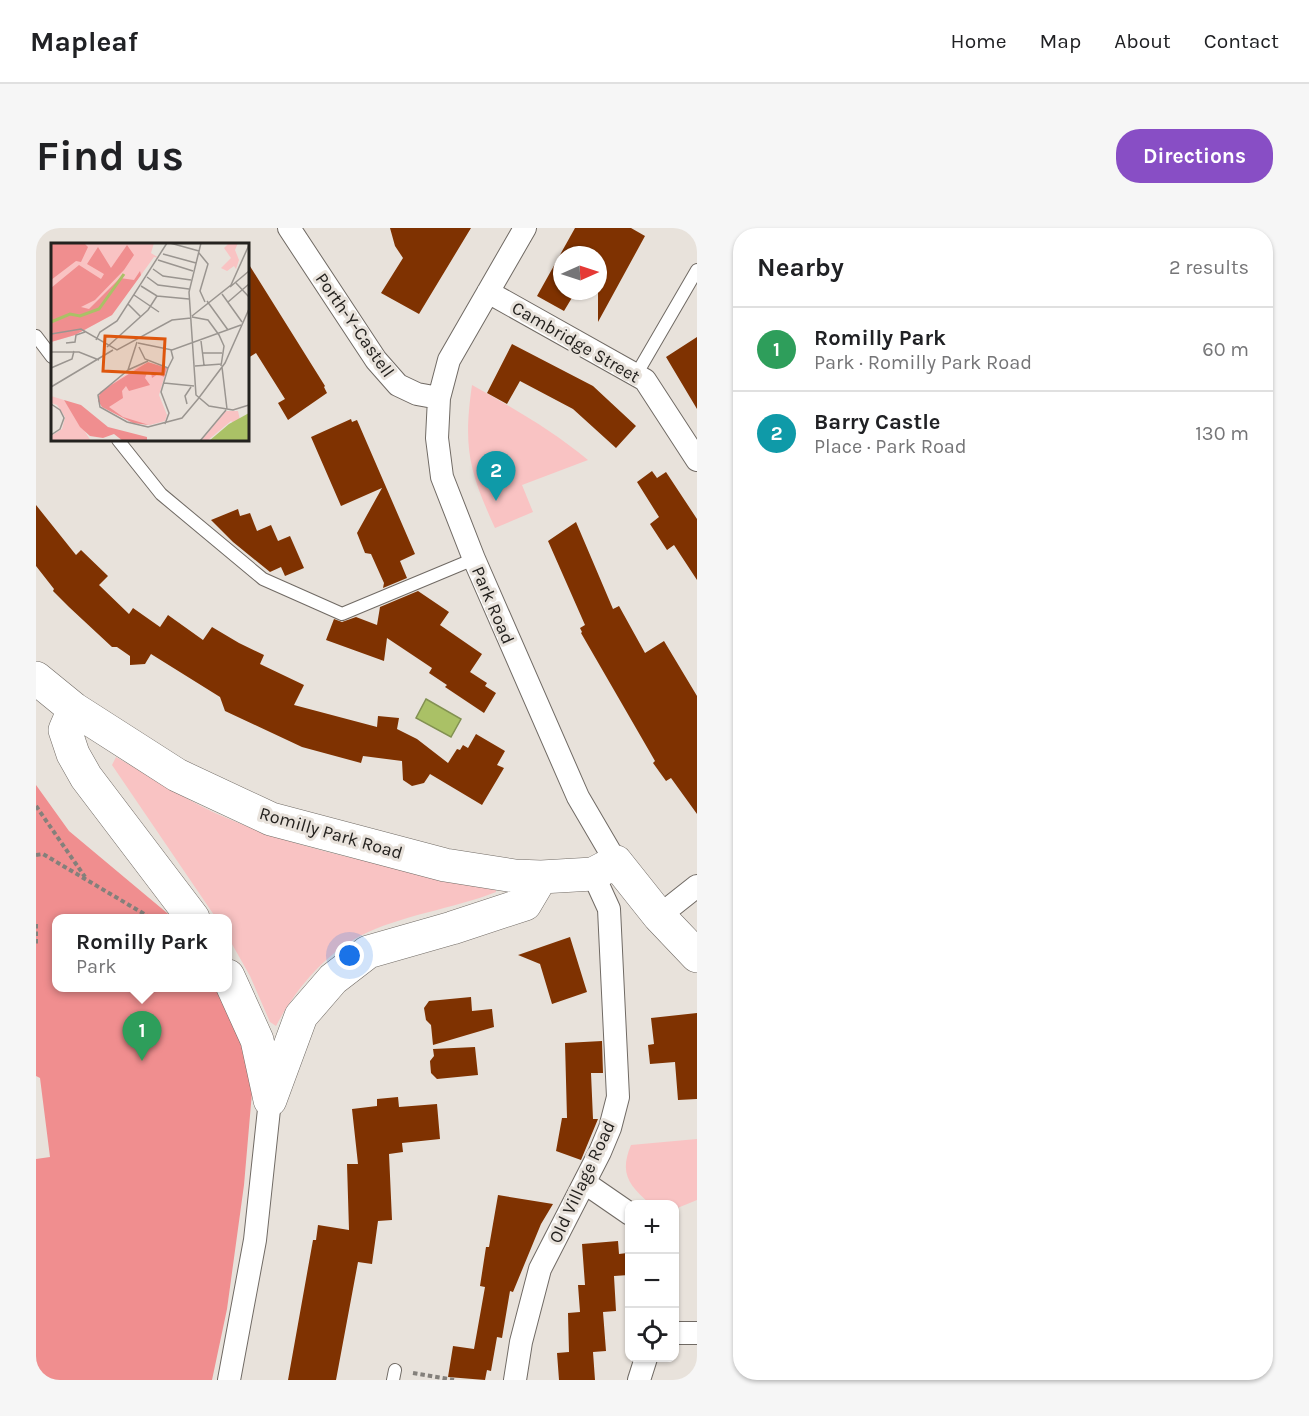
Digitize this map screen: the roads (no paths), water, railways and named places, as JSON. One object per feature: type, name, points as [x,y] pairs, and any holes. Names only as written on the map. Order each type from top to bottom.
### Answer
[{"type":"street","name":"Porth-Y-Castell","points":[[289,228],[383,368],[398,385],[417,394],[439,398]]},
{"type":"street","name":"Park Road","points":[[525,228],[449,360],[439,398],[437,438],[442,477],[474,559],[578,797],[605,868],[659,916],[697,956]]},
{"type":"street","name":"Cambridge Street","points":[[488,292],[645,380],[697,460]]},
{"type":"street","name":"Romilly Park Road","points":[[36,678],[74,709],[177,775],[271,819],[445,865],[515,876],[541,877],[605,868]]},
{"type":"street","points":[[74,709],[65,729],[73,754],[86,777],[190,914]]},
{"type":"street","name":"Old Village Road","points":[[514,1380],[521,1342],[540,1269],[585,1183],[610,1128],[618,1097],[605,868]]},
{"type":"street","points":[[229,1380],[255,1240],[270,1100],[301,1016],[333,979],[368,952],[452,928],[525,903],[541,877]]},
{"type":"street","points":[[659,916],[697,886]]},
{"type":"street","points":[[232,985],[257,1040],[270,1100]]},
{"type":"street","points":[[585,1183],[625,1211]]},
{"type":"street","points":[[679,1333],[697,1333]]},
{"type":"street","points":[[639,1380],[645,1362]]},
{"type":"lane","points":[[636,375],[697,270]]},
{"type":"lane","points":[[36,336],[51,356]]},
{"type":"lane","points":[[119,441],[162,494],[263,579],[342,614],[474,559]]},
{"type":"place","name":"Barry Castle","points":[[496,501]]},
{"type":"place","name":"Romilly Park","points":[[142,1061]]}]
